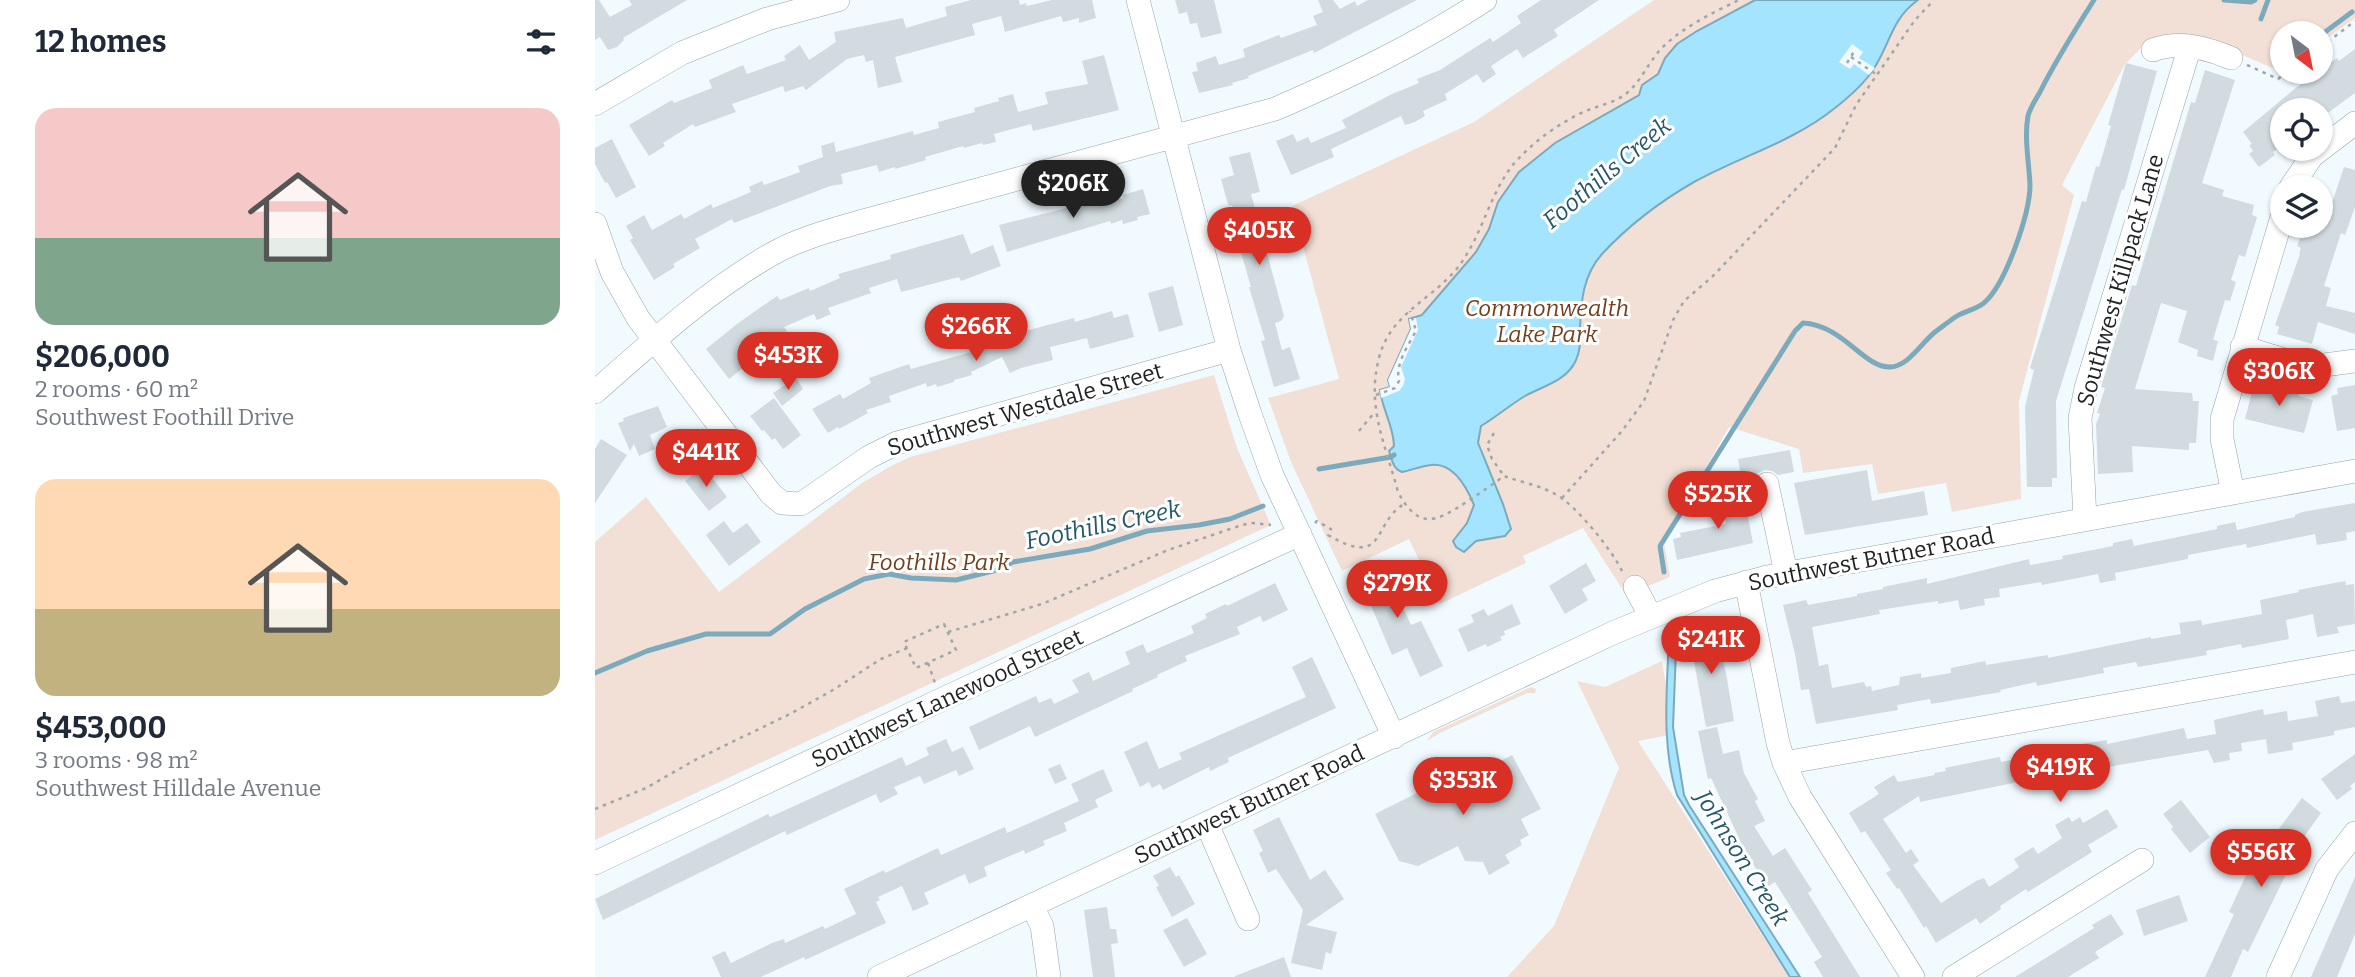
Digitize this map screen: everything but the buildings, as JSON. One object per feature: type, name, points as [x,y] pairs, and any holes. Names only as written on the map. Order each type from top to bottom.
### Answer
[{"type":"street","points":[[595,104],[682,53],[767,19],[838,0]]},
{"type":"street","points":[[1138,0],[1229,350],[1272,475],[1394,737]]},
{"type":"street","points":[[595,392],[728,283],[774,253],[815,235],[1275,109],[1417,43],[1485,0]]},
{"type":"street","points":[[2154,50],[2164,45],[2190,46],[2231,58]]},
{"type":"street","name":"Southwest Killpack Lane","points":[[2085,519],[2080,418],[2086,388],[2190,46]]},
{"type":"street","points":[[2299,175],[2312,156],[2355,123]]},
{"type":"street","points":[[595,224],[612,272],[654,341]]},
{"type":"street","points":[[2234,493],[2222,439],[2222,419],[2276,238]]},
{"type":"street","name":"Southwest Westdale Street","points":[[654,341],[771,494],[782,503],[792,504],[809,500],[847,471],[897,443],[1229,350]]},
{"type":"street","points":[[2242,347],[2301,365],[2317,366],[2355,361]]},
{"type":"street","name":"Southwest Butner Road","points":[[879,977],[1603,638],[1715,591],[1786,573],[2355,471]]},
{"type":"street","points":[[1767,484],[1786,573]]},
{"type":"street","name":"Southwest Lanewood Street","points":[[595,863],[1300,534]]},
{"type":"street","points":[[1746,582],[1784,764],[1800,797],[1913,977]]},
{"type":"street","points":[[1635,587],[1651,617]]},
{"type":"street","points":[[1784,764],[2355,662]]},
{"type":"street","points":[[1207,824],[1248,919]]},
{"type":"street","points":[[2278,977],[2327,869],[2355,834]]},
{"type":"street","points":[[1955,977],[2141,860]]},
{"type":"street","points":[[1032,906],[1042,926],[1049,977]]},
{"type":"path","points":[[1359,431],[1374,413],[1378,395],[1375,379],[1383,344],[1403,316],[1439,288],[1456,270],[1482,227],[1491,201],[1506,175],[1527,150],[1575,116],[1626,94],[1672,39],[1739,0]]},
{"type":"path","points":[[1562,498],[1622,431],[1644,401],[1673,320],[1684,301],[1712,277],[1835,148],[1849,118],[1877,75],[1915,20],[1934,0]]},
{"type":"path","points":[[2333,37],[2355,20]]},
{"type":"path","points":[[1847,63],[1855,50]]},
{"type":"path","points":[[1851,57],[1877,75]]},
{"type":"path","points":[[2231,58],[2270,75]]},
{"type":"path","points":[[1378,395],[1395,388],[1399,381],[1398,366],[1416,331],[1410,311]]},
{"type":"path","points":[[1374,413],[1398,492],[1404,504],[1419,518],[1431,520],[1447,515],[1504,476]]},
{"type":"path","points":[[1494,433],[1487,445],[1492,459],[1504,476],[1562,498],[1580,515],[1618,562],[1628,585],[1635,587]]},
{"type":"path","points":[[948,632],[1042,604],[1168,550],[1242,525],[1265,524],[1300,534],[1317,521],[1331,529],[1328,535],[1341,542],[1361,547],[1370,545],[1376,542],[1393,512],[1404,504]]},
{"type":"path","points":[[944,624],[948,632],[956,650],[916,668],[904,642],[944,624]]},
{"type":"path","points":[[595,809],[646,788],[695,760],[790,714],[881,659],[907,648]]},
{"type":"green space","name":"Commonwealth Lake Park","points":[[1654,0],[2355,0],[2355,18],[2333,34],[2333,21],[2270,21],[2270,67],[2206,39],[2152,41],[2125,64],[2062,185],[2074,195],[2019,401],[2021,499],[1952,512],[1946,483],[1878,494],[1872,464],[1803,473],[1799,449],[1729,427],[1664,542],[1670,577],[1626,595],[1583,528],[1523,556],[1526,563],[1440,604],[1409,539],[1342,571],[1291,462],[1268,398],[1339,379],[1292,206],[1474,122]]},
{"type":"green space","name":"Foothills Park","points":[[1214,375],[1237,448],[1271,525],[595,840],[595,542],[646,497],[719,592],[862,483],[910,457]]},
{"type":"green space","points":[[1662,661],[1674,734],[1638,741],[1789,977],[1507,977],[1554,926],[1619,768],[1577,681],[1605,687]]},
{"type":"green space","points":[[1531,687],[1536,689],[1535,693],[1527,693],[1427,741],[1433,732]]},
{"type":"water","points":[[1755,0],[1918,0],[1896,24],[1879,61],[1869,75],[1840,104],[1802,130],[1682,189],[1634,224],[1602,254],[1584,289],[1578,356],[1572,367],[1561,378],[1525,396],[1481,426],[1478,443],[1511,529],[1505,536],[1476,541],[1464,552],[1456,547],[1453,541],[1467,523],[1474,505],[1458,477],[1439,465],[1399,471],[1389,451],[1394,446],[1393,439],[1380,390],[1390,387],[1388,380],[1411,329],[1409,319],[1422,315],[1476,252],[1489,229],[1498,202],[1519,172],[1555,143],[1639,95],[1642,85],[1658,74],[1665,58],[1677,44]]},
{"type":"water","points":[[1677,625],[1673,727],[1684,795],[1800,977],[1790,977],[1677,795],[1668,754],[1666,712],[1669,629]]},
{"type":"pier","points":[[1852,44],[1863,52],[1859,58],[1875,68],[1869,75],[1854,64],[1850,69],[1839,62]]},
{"type":"pier","points":[[1416,318],[1418,330],[1401,367],[1405,379],[1403,386],[1399,391],[1381,398],[1380,390],[1390,387],[1388,380],[1411,329],[1409,319]]},
{"type":"waterway","name":"Johnson Creek","points":[[1664,572],[1660,546],[1795,331],[1803,323],[1830,331],[1871,361],[1890,367],[1897,366],[1935,332],[1957,316],[1982,304],[1993,293],[2015,247],[2026,212],[2030,185],[2027,141],[2029,113],[2094,0]]},
{"type":"waterway","name":"Johnson Creek","points":[[2224,0],[2255,0]]},
{"type":"waterway","points":[[2261,19],[2268,0]]},
{"type":"waterway","points":[[2333,26],[2352,12]]},
{"type":"waterway","name":"Foothills Creek","points":[[1319,469],[1394,455]]},
{"type":"waterway","name":"Foothills Creek","points":[[595,673],[647,651],[706,634],[770,634],[805,609],[864,579],[889,574],[956,580],[997,570],[1013,562],[1090,549],[1147,531],[1230,519],[1263,506]]}]
